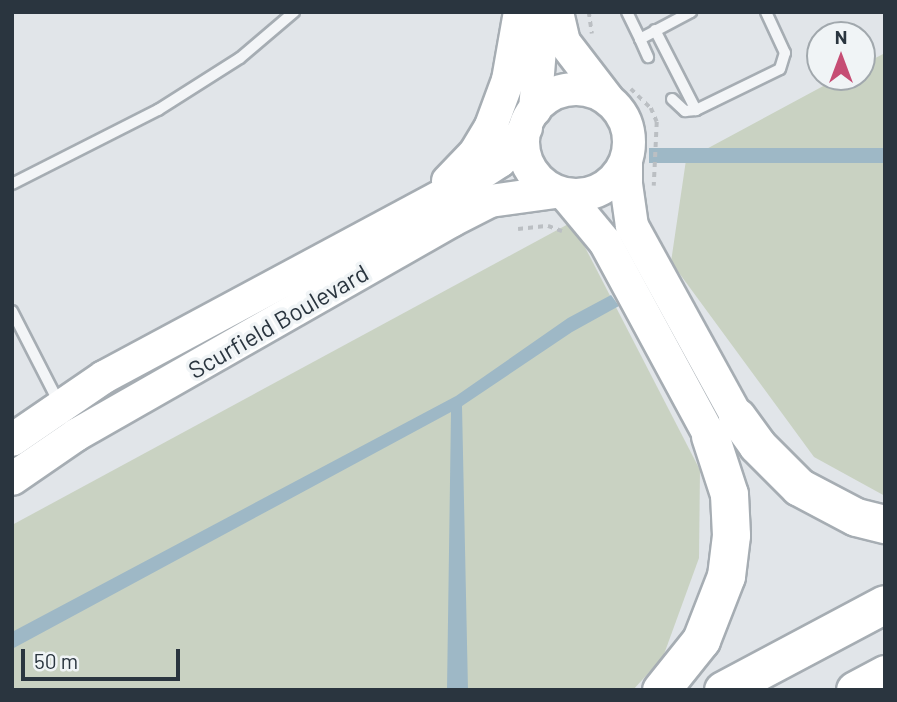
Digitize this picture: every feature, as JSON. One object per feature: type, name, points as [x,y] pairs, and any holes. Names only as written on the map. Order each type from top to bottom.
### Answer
[{"type":"main road","points":[[723,427],[757,445],[799,487],[856,517],[885,524]]},
{"type":"main road","points":[[661,690],[701,640],[726,576],[731,535],[723,427]]},
{"type":"main road","points":[[723,690],[885,604]]},
{"type":"main road","points":[[855,690],[885,674]]},
{"type":"street","points":[[430,204],[475,153],[491,126],[508,80],[520,12]]},
{"type":"street","points":[[533,12],[541,49],[524,154],[530,170],[541,183],[561,193],[605,242],[723,427]]},
{"type":"street","points":[[557,12],[564,42],[615,91],[628,128],[630,147],[626,163],[617,177],[604,188],[588,194],[561,193]]},
{"type":"street","points":[[530,119],[554,94],[572,89],[615,91]]},
{"type":"street","name":"Scurfield Boulevard","points":[[12,479],[69,422],[104,377],[430,204],[500,161],[530,119]]},
{"type":"street","points":[[626,163],[632,226],[723,427]]},
{"type":"street","name":"Scurfield Boulevard","points":[[12,440],[69,422],[490,201],[561,193]]},
{"type":"lane","points":[[12,184],[158,110],[240,58],[294,12]]},
{"type":"lane","points":[[627,12],[648,57]]},
{"type":"lane","points":[[640,39],[691,12]]},
{"type":"lane","points":[[672,99],[685,111],[696,110],[780,69],[785,53],[766,12]]},
{"type":"lane","points":[[655,30],[696,110]]},
{"type":"lane","points":[[12,311],[69,422]]},
{"type":"path","points":[[589,12],[594,45]]},
{"type":"path","points":[[615,91],[640,95],[657,122],[655,196]]},
{"type":"green space","points":[[885,53],[885,496],[814,457],[671,262],[686,160],[814,91],[876,91],[876,58]]},
{"type":"green space","points":[[572,222],[700,470],[699,558],[663,657],[633,690],[12,690],[12,525]]},
{"type":"water","points":[[649,148],[885,148],[885,163],[649,163]]},
{"type":"water","points":[[611,295],[619,306],[572,332],[462,406],[468,690],[447,690],[451,412],[12,649],[12,632],[456,396],[568,318]]}]
